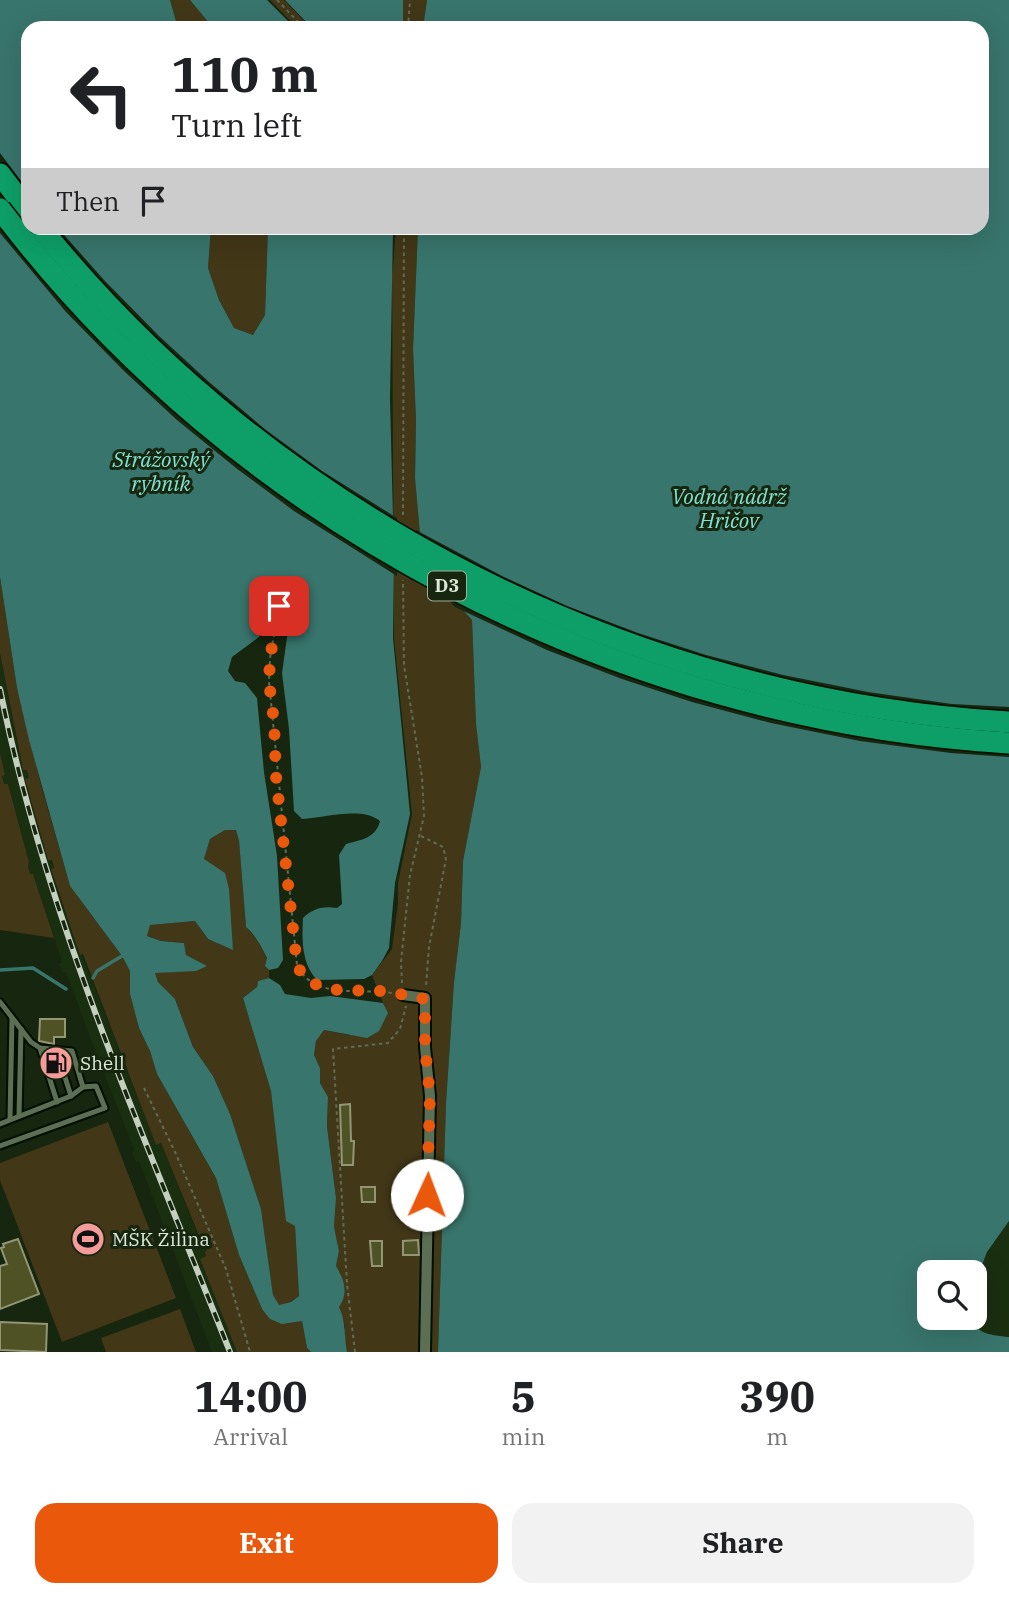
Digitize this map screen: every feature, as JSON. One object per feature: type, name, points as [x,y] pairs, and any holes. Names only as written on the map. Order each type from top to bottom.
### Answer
[{"type":"highway","points":[[0,174],[21,202]]},
{"type":"highway","name":"D3","points":[[0,209],[21,234]]},
{"type":"highway","name":"D3","points":[[22,235],[80,304],[132,358],[188,410],[307,501],[436,580],[491,608],[600,655],[727,696],[842,723],[915,734],[1009,743]]},
{"type":"highway","name":"D3","points":[[47,235],[148,343],[203,394],[260,441],[360,511],[422,548],[500,589],[608,636],[669,658],[743,679],[845,702],[1009,722]]},
{"type":"street","points":[[403,995],[425,999],[425,1047],[430,1096],[425,1352]]},
{"type":"lane","points":[[0,1002],[31,1041],[40,1048],[72,1051],[83,1087]]},
{"type":"lane","points":[[9,1119],[12,1018]]},
{"type":"lane","points":[[19,1116],[21,1029]]},
{"type":"lane","points":[[40,1048],[57,1102]]},
{"type":"lane","points":[[55,1049],[71,1096]]},
{"type":"lane","points":[[0,1124],[71,1096],[83,1087],[96,1086],[104,1108],[0,1146]]},
{"type":"path","points":[[276,0],[297,21]]},
{"type":"path","points":[[408,21],[410,0]]},
{"type":"path","points":[[403,515],[404,235]]},
{"type":"path","points":[[355,1352],[347,1284],[333,1049],[388,1043],[400,1029],[406,1007],[401,962],[410,875],[424,816],[422,777],[404,665],[403,569]]},
{"type":"path","points":[[279,606],[270,658],[269,682],[276,776],[297,965],[305,978],[319,986],[403,995]]},
{"type":"path","points":[[420,836],[443,847],[446,859],[429,947],[425,999]]},
{"type":"path","points":[[144,1088],[226,1269],[250,1352]]},
{"type":"shaded area","points":[[170,0],[190,0],[207,21],[176,21]]},
{"type":"shaded area","points":[[270,0],[284,0],[304,21],[290,21]]},
{"type":"shaded area","points":[[403,0],[427,0],[424,21],[403,21]]},
{"type":"shaded area","points":[[210,235],[268,235],[265,315],[253,335],[234,328],[219,300],[208,268]]},
{"type":"shaded area","points":[[395,235],[418,235],[413,349],[415,478],[420,534],[446,592],[472,620],[476,724],[481,767],[463,861],[461,923],[454,982],[446,1103],[438,1352],[347,1352],[343,1334],[345,1327],[339,1307],[341,1274],[336,1266],[339,1251],[334,1228],[336,1198],[327,1126],[328,1097],[320,1083],[320,1068],[314,1055],[316,1041],[324,1030],[349,1035],[387,1013],[372,975],[392,949],[398,883],[412,814],[394,638],[392,277]]},
{"type":"shaded area","points":[[0,577],[17,688],[70,886],[122,956],[130,971],[130,994],[139,1028],[157,1074],[216,1178],[239,1255],[262,1309],[302,1321],[307,1348],[311,1352],[237,1352],[200,1259],[206,1256],[207,1250],[161,1143],[156,1145],[83,954],[80,955],[51,869],[54,868],[52,860],[48,860],[25,779],[29,778],[27,770],[23,770],[0,653]]},
{"type":"shaded area","points":[[0,653],[18,747],[29,778],[25,779],[48,860],[51,860],[54,868],[51,870],[63,907],[156,1144],[161,1143],[201,1243],[204,1242],[207,1256],[200,1259],[237,1352],[212,1352],[139,1161],[136,1162],[132,1153],[134,1149],[101,1066],[98,1066],[95,1058],[97,1056],[66,972],[62,973],[59,964],[62,962],[33,874],[30,875],[27,867],[29,862],[8,784],[4,784],[2,775],[5,774],[0,753]]},
{"type":"shaded area","points":[[0,753],[5,775],[2,776],[4,784],[8,784],[30,874],[33,874],[54,938],[0,930]]},
{"type":"shaded area","points":[[225,830],[236,830],[246,927],[267,959],[265,966],[269,970],[269,978],[258,981],[257,987],[243,998],[271,1090],[277,1138],[295,1226],[299,1296],[279,1306],[273,1295],[261,1209],[230,1114],[213,1076],[193,1047],[175,999],[158,982],[155,973],[163,971],[186,955],[184,943],[161,941],[147,936],[150,925],[195,921],[208,939],[233,949],[204,859],[210,839]]},
{"type":"shaded area","name":"MŠK Žilina","points":[[108,1122],[176,1298],[62,1342],[0,1180],[0,1163]]},
{"type":"shaded area","points":[[1009,1221],[1009,1337],[991,1335],[980,1330],[987,1330],[987,1260],[984,1260]]},
{"type":"shaded area","points":[[180,1309],[196,1352],[106,1352],[101,1338]]},
{"type":"water","name":"Strážovský rybník","points":[[0,0],[170,0],[176,21],[21,21],[21,235],[210,235],[208,268],[219,300],[234,328],[253,335],[265,315],[268,235],[393,235],[390,399],[393,638],[410,814],[395,883],[389,948],[372,975],[364,979],[317,980],[305,958],[303,918],[315,910],[337,908],[342,904],[339,855],[346,844],[371,835],[380,821],[363,814],[302,819],[294,811],[289,729],[282,673],[291,609],[287,590],[277,585],[259,602],[262,624],[259,637],[232,657],[228,671],[235,681],[245,683],[257,698],[264,772],[277,856],[283,960],[278,968],[269,970],[265,966],[267,958],[263,949],[246,927],[236,830],[225,830],[210,839],[204,859],[225,873],[229,889],[233,950],[208,939],[195,921],[150,925],[147,936],[161,941],[184,943],[186,955],[207,966],[196,971],[155,973],[158,982],[175,999],[193,1047],[213,1076],[230,1114],[261,1209],[273,1295],[279,1305],[291,1302],[299,1296],[295,1226],[286,1221],[271,1091],[243,998],[257,987],[258,981],[269,978],[280,985],[285,994],[311,998],[330,996],[383,1003],[388,1013],[379,1031],[367,1038],[324,1030],[316,1041],[314,1055],[320,1068],[320,1083],[328,1097],[327,1126],[336,1198],[334,1227],[339,1251],[336,1266],[345,1291],[339,1307],[344,1323],[347,1352],[311,1352],[307,1348],[302,1321],[282,1324],[270,1319],[262,1309],[239,1255],[216,1178],[157,1074],[139,1028],[130,994],[130,971],[122,956],[70,886],[17,688],[0,577]]},
{"type":"water","points":[[190,0],[267,0],[288,21],[207,21]]},
{"type":"water","points":[[285,0],[403,0],[403,21],[305,21]]},
{"type":"water","name":"Vodná nádrž Hričov","points":[[427,0],[1009,0],[1009,1221],[984,1260],[917,1260],[917,1330],[980,1330],[991,1335],[1009,1337],[1009,1352],[438,1352],[446,1103],[454,982],[461,923],[463,861],[481,767],[476,724],[472,620],[446,592],[420,534],[415,478],[413,349],[418,235],[989,235],[989,21],[424,21]]},
{"type":"pier","points":[[0,153],[21,181],[21,235],[64,235],[159,336],[209,382],[266,430],[322,471],[397,518],[397,576],[294,511],[177,420],[66,312],[0,233]]},
{"type":"pier","points":[[416,530],[502,576],[567,606],[706,655],[783,675],[868,692],[952,704],[1009,707],[1009,757],[951,753],[860,741],[771,723],[692,702],[622,679],[547,650],[455,607],[418,567]]},
{"type":"building","points":[[40,1019],[65,1019],[65,1037],[54,1037],[54,1044],[39,1041]]},
{"type":"building","points":[[350,1104],[351,1141],[354,1141],[353,1165],[342,1165],[340,1105]]},
{"type":"building","points":[[361,1187],[375,1187],[375,1202],[362,1202]]},
{"type":"building","points":[[18,1239],[39,1294],[0,1309],[0,1266],[7,1264],[1,1248],[4,1247],[3,1244]]},
{"type":"building","points":[[418,1240],[419,1255],[403,1255],[403,1241]]},
{"type":"building","points":[[370,1241],[382,1241],[382,1266],[372,1266]]},
{"type":"building","points":[[0,1322],[47,1324],[46,1352],[0,1350]]},
{"type":"waterway","points":[[93,978],[97,971],[122,956]]},
{"type":"waterway","points":[[0,970],[33,968],[66,989]]},
{"type":"railway","points":[[0,689],[43,859],[70,943],[132,1108],[230,1352]]},
{"type":"place","name":"Shell","points":[[56,1063]]},
{"type":"place","name":"MŠK Žilina","points":[[88,1239]]},
{"type":"route","points":[[279,606],[270,658],[269,682],[276,776],[297,965],[305,978],[319,986],[425,999],[425,1047],[430,1096],[427,1195]]}]
